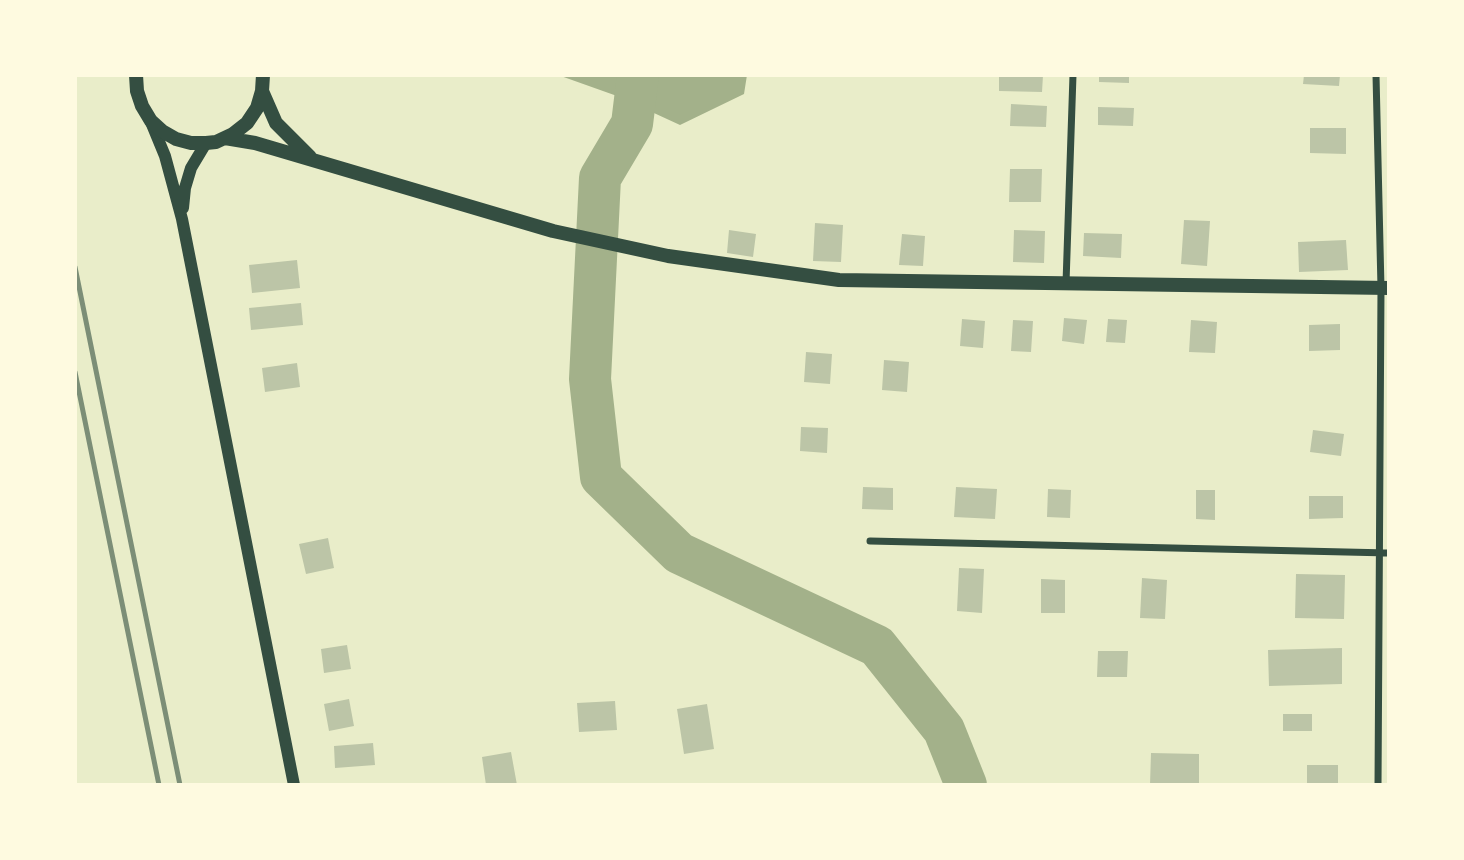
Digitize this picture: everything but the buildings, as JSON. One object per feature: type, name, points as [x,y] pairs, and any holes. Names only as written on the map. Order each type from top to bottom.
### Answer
[{"type":"main road","points":[[136,75],[137,91],[151,121],[176,139],[191,143],[216,142],[247,123],[257,108],[263,75]]},
{"type":"main road","points":[[262,91],[276,123],[314,160]]},
{"type":"main road","points":[[225,138],[256,143],[553,232],[668,256],[839,280],[1385,288]]},
{"type":"street","points":[[1066,283],[1073,75]]},
{"type":"street","points":[[1376,75],[1385,288],[1378,785]]},
{"type":"street","points":[[151,121],[165,156],[182,219],[294,785]]},
{"type":"street","points":[[182,219],[185,188],[191,168],[206,143]]},
{"type":"street","points":[[870,541],[1389,552]]},
{"type":"shaded area","points":[[558,75],[747,75],[744,94],[680,125],[617,96]]},
{"type":"waterway","points":[[638,75],[632,124],[600,178],[590,379],[601,477],[679,553],[877,646],[944,730],[966,785]]},
{"type":"railway","points":[[75,267],[180,785]]},
{"type":"railway","points":[[75,372],[159,785]]}]
